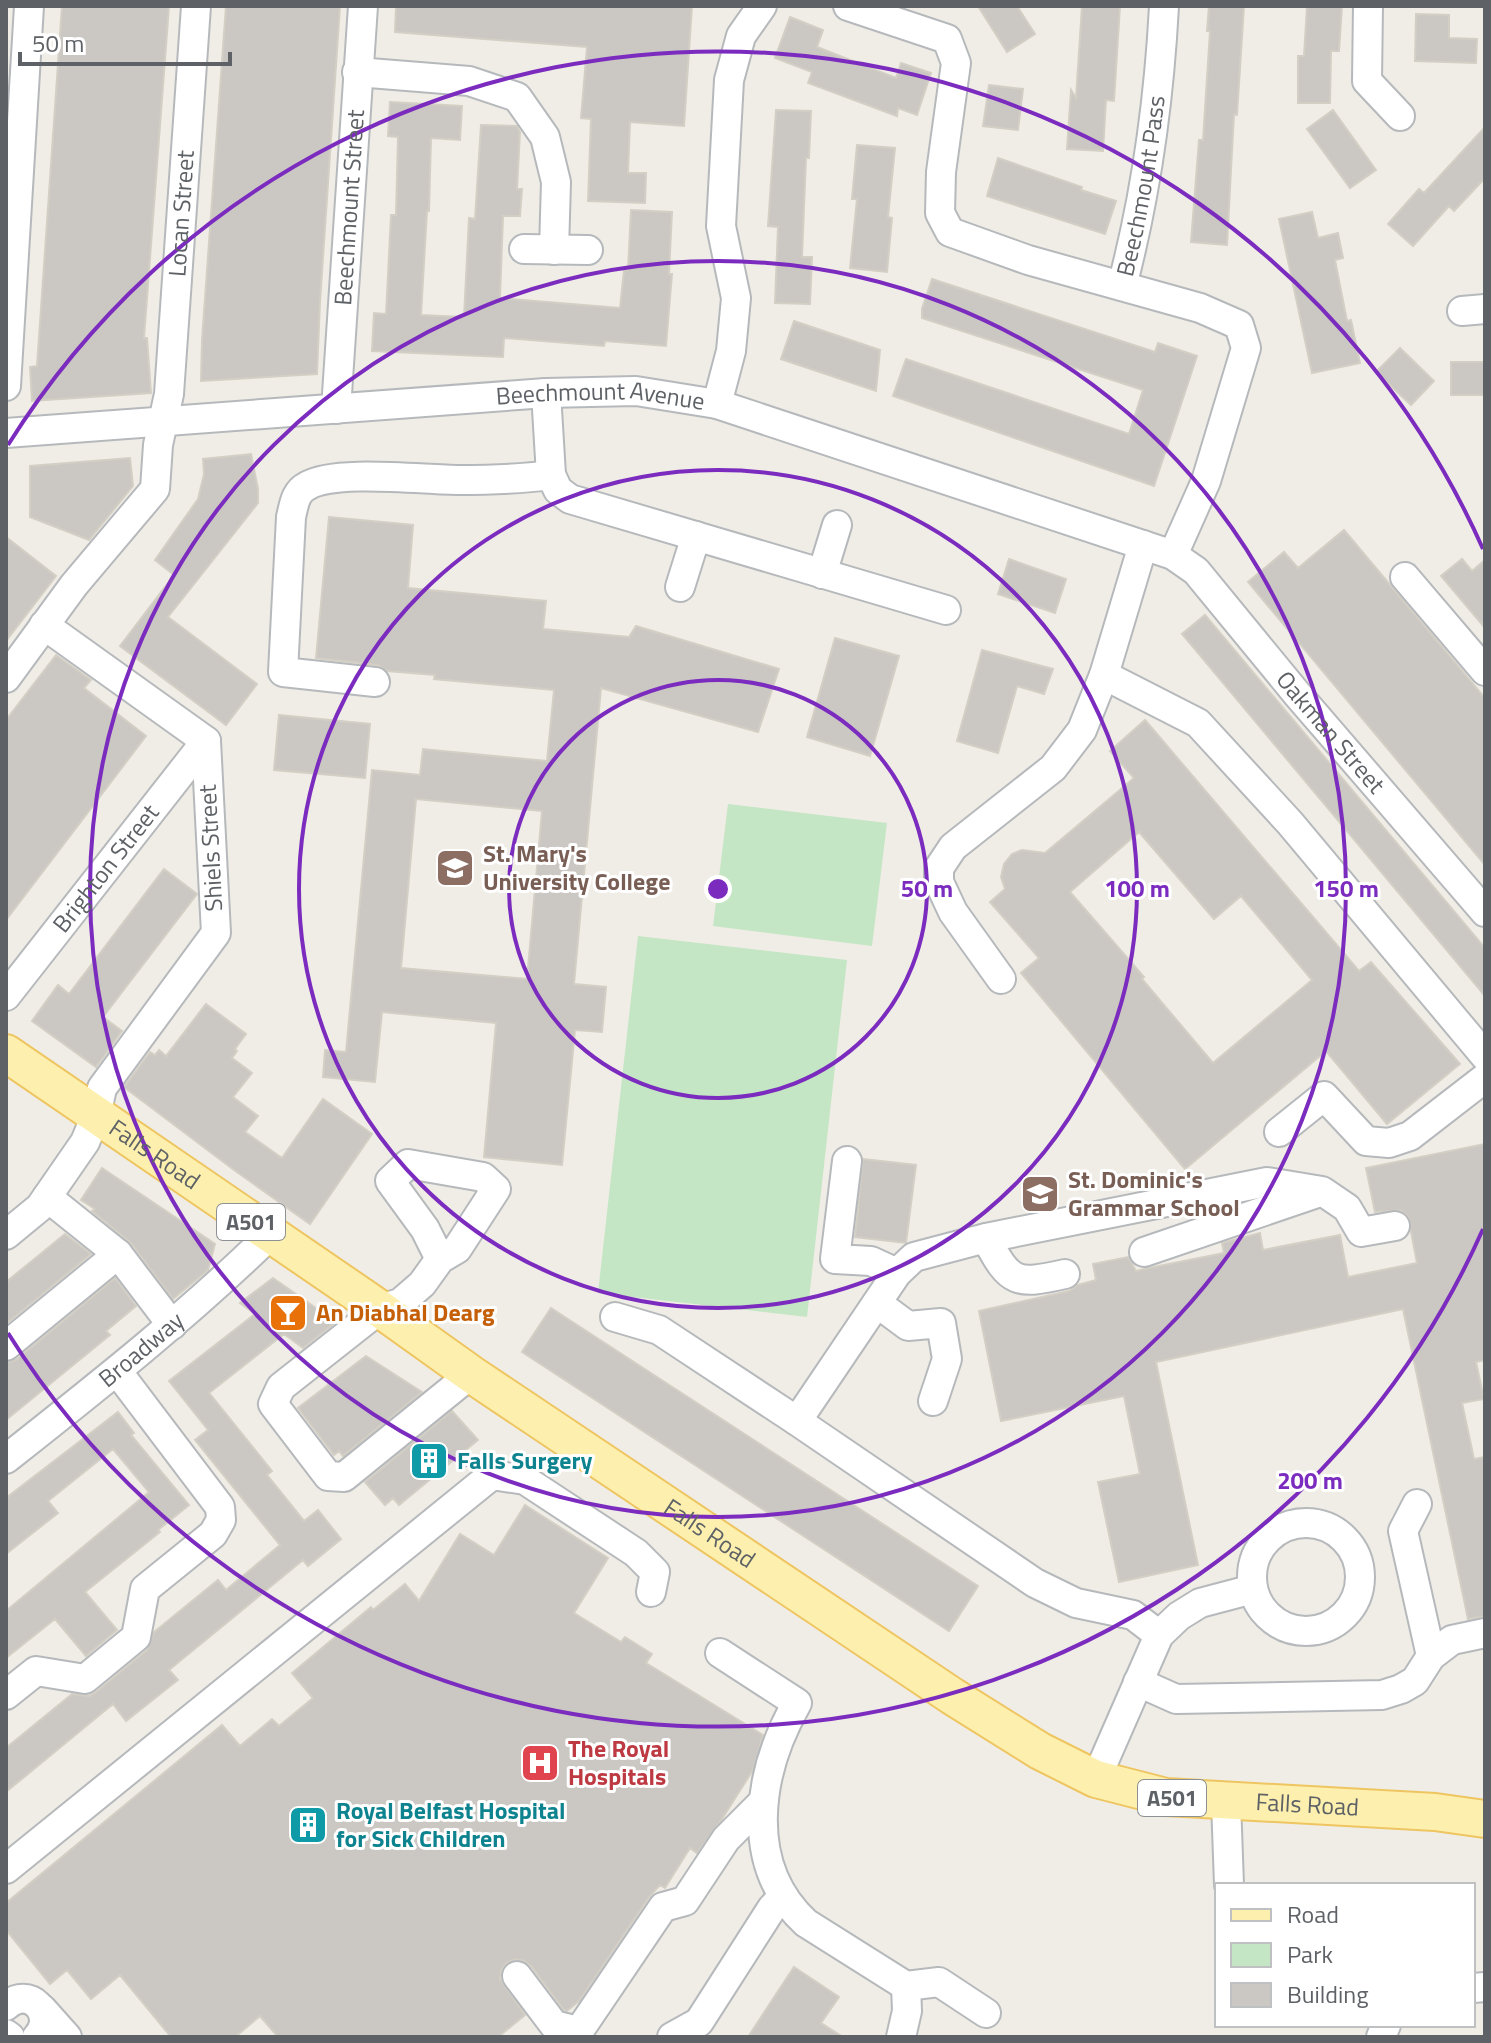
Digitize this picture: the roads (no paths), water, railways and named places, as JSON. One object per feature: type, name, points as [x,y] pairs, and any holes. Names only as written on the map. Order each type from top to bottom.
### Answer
[{"type":"main road","name":"Falls Road","points":[[6,1053],[471,1374],[952,1696],[1040,1751],[1096,1779],[1166,1797],[1435,1812],[1485,1819]]},
{"type":"street","points":[[6,386],[29,6]]},
{"type":"street","name":"Locan Street","points":[[6,678],[44,625],[155,489],[158,445],[169,394],[196,6]]},
{"type":"street","name":"Beechmount Street","points":[[336,409],[363,6]]},
{"type":"street","points":[[717,404],[731,351],[736,298],[721,226],[729,80],[741,36],[762,6]]},
{"type":"street","points":[[848,6],[947,39],[956,63],[941,172],[940,213],[950,232],[1028,260],[1122,286]]},
{"type":"street","name":"Beechmount Pass","points":[[1164,6],[1156,112],[1135,235],[1122,286],[1200,308],[1239,325],[1246,348],[1206,481],[1173,555]]},
{"type":"street","points":[[1368,6],[1367,81],[1400,116]]},
{"type":"street","points":[[357,72],[469,81],[517,97],[545,137],[556,182],[554,250]]},
{"type":"street","points":[[524,249],[588,250]]},
{"type":"street","name":"Beechmount Avenue","points":[[6,433],[546,393],[636,391],[717,404],[1173,555]]},
{"type":"street","points":[[546,393],[551,475],[558,490],[570,499],[946,610]]},
{"type":"street","points":[[375,682],[283,672],[291,517],[297,494],[306,486],[322,480],[512,480],[551,475]]},
{"type":"street","points":[[822,574],[837,525]]},
{"type":"street","points":[[680,587],[696,536]]},
{"type":"street","points":[[1001,979],[953,912],[939,882],[939,868],[953,847],[1053,768],[1082,730],[1104,675],[1143,545]]},
{"type":"street","name":"Oakman Street","points":[[1173,555],[1196,571],[1297,694],[1485,912]]},
{"type":"street","points":[[1405,577],[1485,671]]},
{"type":"street","points":[[44,625],[206,741]]},
{"type":"street","points":[[1104,675],[1198,723],[1290,823],[1485,1056]]},
{"type":"street","name":"Brighton Street","points":[[6,996],[206,741]]},
{"type":"street","name":"Shiels Street","points":[[6,1235],[40,1207],[47,1197],[85,1142],[96,1116],[102,1088],[216,933],[206,741]]},
{"type":"street","points":[[1279,1132],[1324,1096],[1366,1141],[1389,1143],[1410,1136],[1485,1078]]},
{"type":"street","points":[[847,1161],[835,1259],[871,1261],[897,1273]]},
{"type":"street","points":[[440,1259],[399,1172],[483,1177],[496,1189],[457,1249],[440,1259],[422,1284],[400,1303],[380,1309],[281,1387],[273,1404],[328,1476],[344,1477],[471,1374]]},
{"type":"street","points":[[797,1421],[897,1273],[914,1257],[986,1238],[1267,1182],[1322,1191],[1347,1208],[1361,1232],[1395,1226]]},
{"type":"street","points":[[1144,1252],[1322,1191]]},
{"type":"street","points":[[47,1197],[118,1254],[172,1325]]},
{"type":"street","name":"Broadway","points":[[6,1459],[172,1325],[270,1235]]},
{"type":"street","points":[[986,1238],[997,1259],[1015,1278],[1028,1282],[1065,1274]]},
{"type":"street","points":[[6,1346],[118,1254]]},
{"type":"street","points":[[877,1303],[908,1326],[941,1323],[947,1359],[933,1401]]},
{"type":"street","points":[[615,1317],[659,1330],[1035,1583],[1076,1603],[1133,1615],[1159,1635]]},
{"type":"street","points":[[6,1695],[36,1671],[85,1679],[136,1637],[145,1589],[213,1534],[221,1520],[220,1507],[117,1371]]},
{"type":"street","points":[[6,1869],[492,1475],[525,1480],[636,1553],[655,1572],[651,1592]]},
{"type":"street","points":[[1417,1504],[1403,1531],[1431,1656]]},
{"type":"street","points":[[1096,1779],[1159,1635],[1179,1616],[1200,1603],[1253,1589]]},
{"type":"street","points":[[1138,1682],[1176,1699],[1382,1695],[1415,1681],[1431,1656],[1452,1640],[1485,1633]]},
{"type":"street","points":[[720,1653],[797,1703],[768,1767],[763,1802],[764,1846],[783,1896],[793,1911],[806,1923],[906,1986],[939,1982],[986,2013]]},
{"type":"street","points":[[1226,1801],[1229,1883]]},
{"type":"street","points":[[517,1976],[554,2025],[579,2031],[663,1907],[685,1901],[726,1839],[763,1802]]},
{"type":"street","points":[[672,2037],[699,2022],[772,1908],[783,1896]]},
{"type":"street","points":[[901,2037],[907,2011],[906,1986]]},
{"type":"street","points":[[6,2006],[25,1998],[42,2009],[67,2037]]},
{"type":"street","points":[[37,2037],[43,2028],[42,2009]]},
{"type":"place","name":"St. Mary's University College","points":[[455,868]]},
{"type":"place","name":"St. Dominic's Grammar School","points":[[1040,1194]]},
{"type":"place","name":"An Diabhal Dearg","points":[[288,1313]]},
{"type":"place","name":"Falls Surgery","points":[[429,1461]]},
{"type":"place","name":"The Royal Hospitals","points":[[540,1763]]},
{"type":"place","name":"Royal Belfast Hospital for Sick Children","points":[[308,1825]]}]
